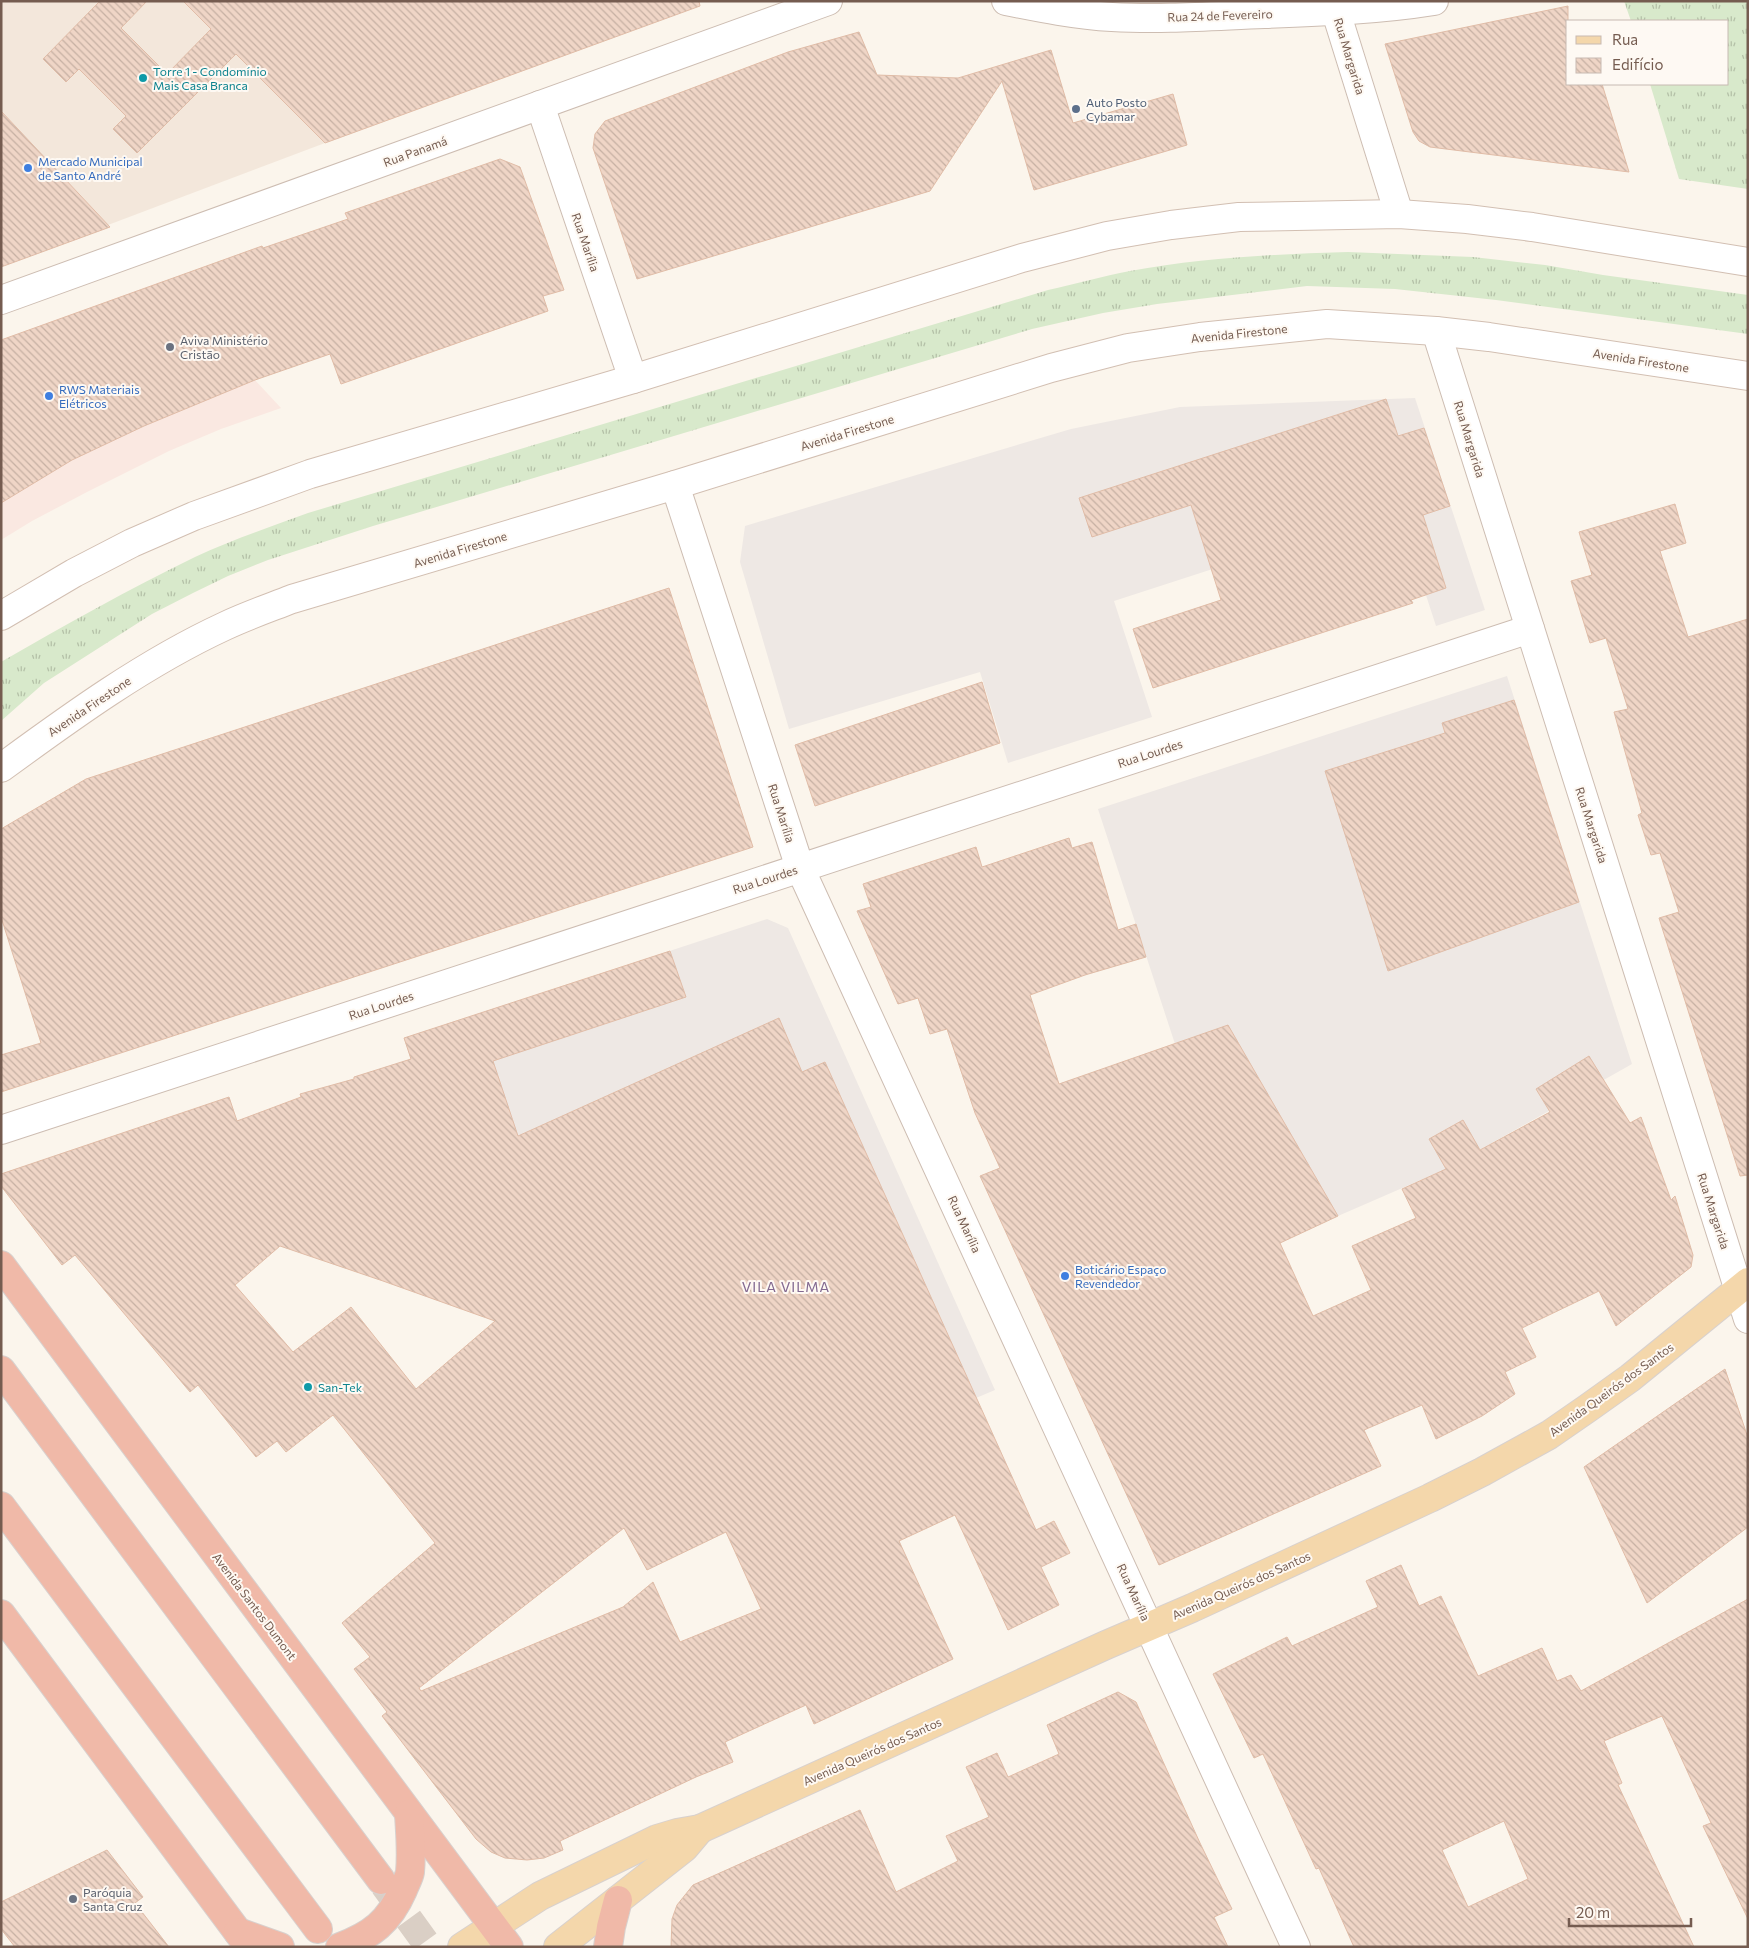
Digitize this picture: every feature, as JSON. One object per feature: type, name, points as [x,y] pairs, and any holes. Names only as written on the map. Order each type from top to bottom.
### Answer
[{"type":"highway","name":"Avenida Santos Dumont","points":[[1,1265],[501,1936]]},
{"type":"highway","points":[[1,1370],[381,1880]]},
{"type":"highway","points":[[1,1506],[318,1929]]},
{"type":"highway","points":[[1,1614],[244,1940],[280,1947]]},
{"type":"highway","points":[[340,1947],[360,1940],[383,1923],[397,1904],[409,1874],[411,1853],[409,1814]]},
{"type":"highway","points":[[608,1947],[618,1900]]},
{"type":"main road","name":"Avenida Queirós dos Santos","points":[[462,1947],[501,1936],[540,1896],[658,1840],[677,1833],[700,1829],[1201,1604],[1430,1498],[1549,1435],[1630,1378],[1743,1286]]},
{"type":"main road","name":"Avenida Queirós dos Santos","points":[[558,1947],[684,1848],[700,1829]]},
{"type":"street","name":"Rua Panamá","points":[[1,300],[828,1]]},
{"type":"street","name":"Rua 24 de Fevereiro","points":[[1006,1],[1048,10],[1111,17],[1192,17],[1336,12],[1396,7],[1434,1]]},
{"type":"street","name":"Rua Margarida","points":[[1336,12],[1399,214]]},
{"type":"street","name":"Rua Marília","points":[[540,105],[633,379]]},
{"type":"street","points":[[1,616],[74,572],[132,543],[194,516],[310,474],[633,379],[1022,258],[1107,236],[1171,225],[1239,217],[1399,214],[1467,219],[1532,227],[1748,262]]},
{"type":"street","name":"Avenida Firestone","points":[[1,768],[124,682],[225,626],[292,599],[675,485],[1051,368],[1128,348],[1200,337],[1327,324],[1436,331],[1498,338],[1748,376]]},
{"type":"street","name":"Rua Margarida","points":[[1436,331],[1530,629],[1743,1286],[1748,1319]]},
{"type":"street","name":"Rua Marília","points":[[675,485],[800,868],[1296,1947]]},
{"type":"street","name":"Rua Lourdes","points":[[1,1130],[1530,629]]},
{"type":"shaded area","points":[[1,1],[183,1],[325,143],[108,225],[1,111]]},
{"type":"shaded area","points":[[163,281],[281,408],[221,429],[169,451],[32,521],[1,540],[1,340]]},
{"type":"shaded area","points":[[1415,398],[1485,610],[1436,626],[1398,509],[1114,601],[1152,717],[1008,763],[980,672],[789,729],[740,562],[745,526],[1071,429],[1180,407]]},
{"type":"shaded area","points":[[1507,676],[1632,1064],[1446,1169],[1338,1216],[1283,1121],[1175,1044],[1098,809]]},
{"type":"shaded area","points":[[767,919],[788,928],[995,1390],[976,1398],[446,1168],[404,1038]]},
{"type":"green space","points":[[1624,1],[1748,1],[1748,189],[1679,179],[1650,85],[1729,85],[1729,20],[1631,20]]},
{"type":"green space","points":[[1348,252],[1473,257],[1545,265],[1748,295],[1748,334],[1496,300],[1395,289],[1307,286],[1157,304],[1103,313],[1032,329],[373,526],[268,560],[228,576],[152,614],[44,683],[1,721],[1,662],[97,608],[195,557],[237,539],[308,513],[1048,290],[1120,273],[1184,263],[1266,255]]},
{"type":"building","points":[[100,1],[147,1],[121,28],[167,74],[211,29],[183,1],[699,1],[700,6],[325,143],[236,54],[137,153],[113,129],[126,116],[79,69],[66,82],[43,59]]},
{"type":"building","points":[[1568,6],[1568,20],[1566,20],[1566,85],[1602,85],[1629,172],[1430,147],[1419,141],[1413,132],[1385,44]]},
{"type":"building","points":[[859,32],[877,75],[958,78],[1051,50],[1073,123],[1173,94],[1187,145],[1034,190],[1002,81],[930,191],[637,279],[593,148],[595,134],[605,121],[788,52]]},
{"type":"building","name":"Mercado Municipal de Santo André","points":[[1,111],[110,227],[1,267]]},
{"type":"building","points":[[500,159],[520,167],[564,290],[543,296],[548,311],[341,384],[330,354],[255,380],[144,426],[72,460],[1,503],[1,340],[262,246],[263,248],[348,219],[345,213]]},
{"type":"building","points":[[1386,399],[1398,436],[1424,428],[1450,506],[1423,515],[1446,588],[1411,600],[1413,603],[1153,688],[1133,629],[1221,600],[1191,505],[1092,537],[1079,498]]},
{"type":"building","points":[[1675,504],[1686,543],[1660,551],[1688,637],[1748,619],[1748,1175],[1740,1176],[1659,918],[1679,912],[1660,853],[1651,855],[1638,815],[1642,813],[1614,712],[1628,709],[1606,638],[1590,643],[1571,581],[1592,575],[1579,532]]},
{"type":"building","points":[[669,588],[753,847],[1,1092],[1,1055],[41,1043],[1,917],[1,829],[86,779]]},
{"type":"building","points":[[982,682],[1000,743],[815,806],[795,745]]},
{"type":"building","points":[[1514,700],[1579,902],[1388,971],[1325,771],[1445,733],[1442,723]]},
{"type":"building","points":[[1069,838],[1072,848],[1092,842],[1118,930],[1136,924],[1146,957],[1085,975],[1030,995],[1059,1084],[1228,1025],[1338,1216],[1280,1243],[1313,1316],[1371,1290],[1352,1246],[1416,1218],[1402,1189],[1446,1169],[1429,1139],[1463,1120],[1480,1150],[1550,1112],[1536,1089],[1589,1056],[1630,1123],[1641,1117],[1671,1200],[1675,1196],[1693,1255],[1691,1267],[1616,1326],[1599,1291],[1522,1328],[1536,1357],[1505,1372],[1515,1394],[1482,1416],[1436,1439],[1422,1405],[1364,1430],[1381,1466],[1159,1565],[980,1176],[1000,1168],[975,1113],[947,1029],[930,1034],[918,998],[898,1004],[857,911],[871,907],[863,884],[976,847],[982,867]]},
{"type":"building","points":[[670,951],[686,997],[493,1061],[518,1136],[779,1018],[802,1072],[825,1062],[1036,1530],[1054,1521],[1070,1553],[1041,1567],[1059,1605],[1008,1630],[955,1515],[899,1541],[953,1659],[814,1724],[806,1705],[725,1742],[733,1762],[696,1777],[560,1841],[563,1850],[544,1858],[527,1860],[505,1858],[491,1852],[476,1839],[382,1716],[387,1712],[354,1669],[370,1657],[342,1623],[435,1543],[333,1415],[286,1452],[277,1441],[256,1457],[198,1385],[190,1392],[75,1255],[62,1265],[1,1186],[1,1174],[229,1097],[237,1121],[301,1097],[300,1094],[354,1079],[354,1077],[411,1059],[404,1038]],"holes":[[[280,1246],[383,1281],[495,1321],[416,1389],[351,1307],[293,1352],[235,1285]],[[624,1528],[647,1570],[726,1532],[761,1609],[680,1642],[653,1582],[623,1607],[421,1691],[419,1688]]]},
{"type":"building","points":[[1725,1369],[1748,1438],[1748,1527],[1647,1603],[1584,1467]]},
{"type":"building","points":[[1401,1565],[1419,1606],[1441,1596],[1478,1676],[1542,1648],[1557,1681],[1571,1675],[1581,1691],[1748,1599],[1748,1919],[1703,1826],[1711,1823],[1662,1716],[1604,1741],[1622,1783],[1618,1785],[1694,1947],[1354,1947],[1319,1868],[1316,1869],[1263,1754],[1254,1758],[1213,1674],[1287,1637],[1292,1646],[1378,1607],[1366,1581]],"holes":[[[1504,1821],[1528,1879],[1468,1907],[1442,1850]]]},
{"type":"building","points":[[1118,1692],[1136,1702],[1232,1909],[1214,1917],[1228,1947],[671,1947],[672,1919],[677,1905],[693,1885],[860,1810],[896,1892],[958,1861],[946,1836],[989,1817],[966,1767],[997,1753],[1008,1777],[1059,1754],[1047,1725]]},
{"type":"building","name":"Paróquia Santa Cruz","points":[[107,1850],[143,1897],[135,1903],[169,1947],[15,1947],[1,1929],[1,1902]]},
{"type":"tunnel","points":[[384,1885],[429,1947]]},
{"type":"place","name":"Torre 1 - Condomínio Mais Casa Branca","points":[[143,78]]},
{"type":"place","name":"Auto Posto Cybamar","points":[[1076,109]]},
{"type":"place","name":"Mercado Municipal de Santo André","points":[[28,168]]},
{"type":"place","name":"Aviva Ministério Cristão","points":[[170,347]]},
{"type":"place","name":"RWS Materiais Elétricos","points":[[49,396]]},
{"type":"place","name":"Boticário Espaço Revendedor","points":[[1065,1276]]},
{"type":"place","name":"San-Tek","points":[[308,1387]]},
{"type":"place","name":"Paróquia Santa Cruz","points":[[73,1899]]},
{"type":"district","name":"VILA VILMA","points":[[786,1286]]}]
